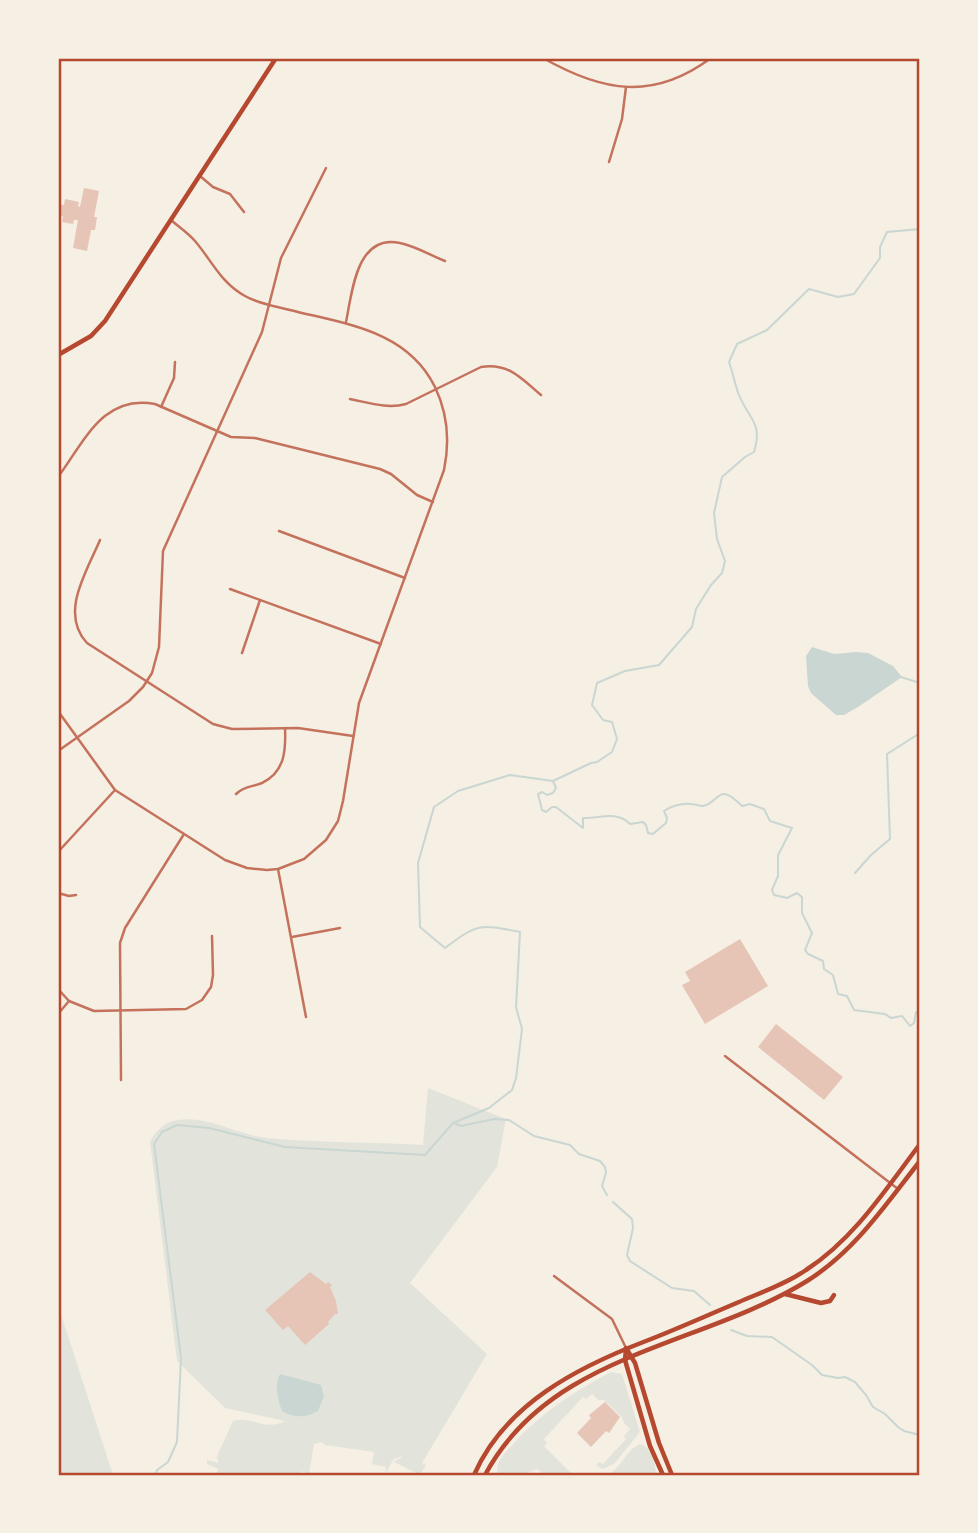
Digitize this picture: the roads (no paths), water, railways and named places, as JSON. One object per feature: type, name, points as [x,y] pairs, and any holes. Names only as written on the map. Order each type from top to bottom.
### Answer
[{"type":"main road","points":[[58,355],[100,329],[276,58]]},
{"type":"main road","points":[[474,1475],[492,1443],[528,1406],[579,1370],[782,1284],[806,1271],[840,1244],[920,1144]]},
{"type":"main road","points":[[485,1475],[506,1441],[539,1408],[577,1382],[784,1294],[810,1279],[849,1248],[920,1161]]},
{"type":"main road","points":[[784,1294],[821,1303],[830,1301],[834,1295]]},
{"type":"main road","points":[[626,1348],[633,1357],[659,1443],[673,1475]]},
{"type":"main road","points":[[626,1348],[625,1360],[650,1446],[663,1475]]},
{"type":"street","points":[[543,58],[588,81],[626,87],[671,80],[690,72],[711,58]]},
{"type":"street","points":[[609,162],[622,119],[626,87]]},
{"type":"street","points":[[58,751],[129,701],[146,682],[155,664],[159,647],[163,551],[257,344],[281,258],[326,168]]},
{"type":"street","points":[[200,176],[213,187],[230,194],[244,212]]},
{"type":"street","points":[[58,711],[115,790],[236,865],[278,869],[313,852],[326,840],[335,826],[343,801],[359,703],[433,502],[448,453],[446,423],[436,389],[417,361],[393,340],[371,330],[269,306],[243,295],[224,281],[194,240],[171,220]]},
{"type":"street","points":[[346,324],[359,265],[373,248],[384,243],[399,243],[445,261]]},
{"type":"street","points":[[161,407],[175,374],[175,362]]},
{"type":"street","points":[[350,398],[396,406],[480,367],[494,365],[514,371],[541,395]]},
{"type":"street","points":[[58,477],[107,413],[130,403],[146,403],[161,407],[216,433],[255,438],[380,469],[391,474],[417,495],[433,502]]},
{"type":"street","points":[[279,531],[405,578]]},
{"type":"street","points":[[100,540],[74,610],[79,634],[87,643],[204,719],[223,727],[285,728],[353,736]]},
{"type":"street","points":[[230,589],[381,644]]},
{"type":"street","points":[[242,653],[261,600]]},
{"type":"street","points":[[236,794],[243,787],[263,782],[279,769],[286,751],[285,728]]},
{"type":"street","points":[[58,852],[115,790]]},
{"type":"street","points":[[121,1080],[118,953],[121,938],[184,834]]},
{"type":"street","points":[[278,869],[306,1017]]},
{"type":"street","points":[[58,893],[76,895]]},
{"type":"street","points":[[291,937],[340,928]]},
{"type":"street","points":[[58,989],[69,1001],[94,1011],[183,1010],[202,1000],[209,991],[213,980],[212,936]]},
{"type":"street","points":[[58,1014],[69,1001]]},
{"type":"street","points":[[725,1056],[898,1189]]},
{"type":"street","points":[[554,1276],[610,1317],[618,1327],[626,1348]]},
{"type":"waterway","points":[[156,1475],[157,1470],[168,1462],[177,1442],[181,1358],[154,1144],[162,1132],[177,1125],[209,1128],[285,1147],[425,1155],[453,1123],[489,1108],[512,1090],[522,1029],[516,1007],[520,932],[480,928],[465,934],[445,948],[420,927],[418,863],[434,807],[458,791],[510,775],[553,781],[597,762],[612,752],[617,739],[612,722],[603,720],[592,705],[597,683],[625,671],[659,665],[692,627],[696,609],[722,573],[725,561],[717,539],[714,513],[722,477],[754,452],[757,434],[754,422],[739,395],[729,362],[737,344],[767,330],[809,289],[838,297],[854,294],[880,258],[880,247],[887,232],[920,229]]},
{"type":"waterway","points":[[901,677],[920,683]]},
{"type":"waterway","points":[[855,873],[890,839],[887,754],[920,733]]},
{"type":"waterway","points":[[553,781],[556,788],[553,793],[538,794],[542,810],[546,812],[556,807],[583,828],[583,818],[613,816],[630,824],[643,822],[648,833],[653,834],[666,823],[664,811],[667,809],[684,804],[703,806],[723,794],[742,806],[750,804],[764,809],[770,821],[792,828],[778,855],[778,876],[772,890],[774,895],[787,898],[797,893],[802,897],[802,913],[812,933],[805,950],[823,961],[824,969],[833,975],[838,994],[847,996],[854,1010],[885,1014],[891,1018],[902,1016],[910,1026],[914,1023],[916,1012],[920,1012]]},
{"type":"waterway","points":[[456,1124],[461,1126],[494,1119],[509,1120],[534,1136],[570,1145],[579,1154],[600,1161],[605,1167],[602,1186],[607,1195]]},
{"type":"waterway","points":[[613,1202],[632,1219],[633,1228],[627,1255],[630,1261],[672,1288],[694,1291],[710,1305]]},
{"type":"waterway","points":[[731,1330],[747,1336],[772,1337],[822,1375],[845,1377],[855,1382],[873,1407],[904,1431],[920,1435]]}]
